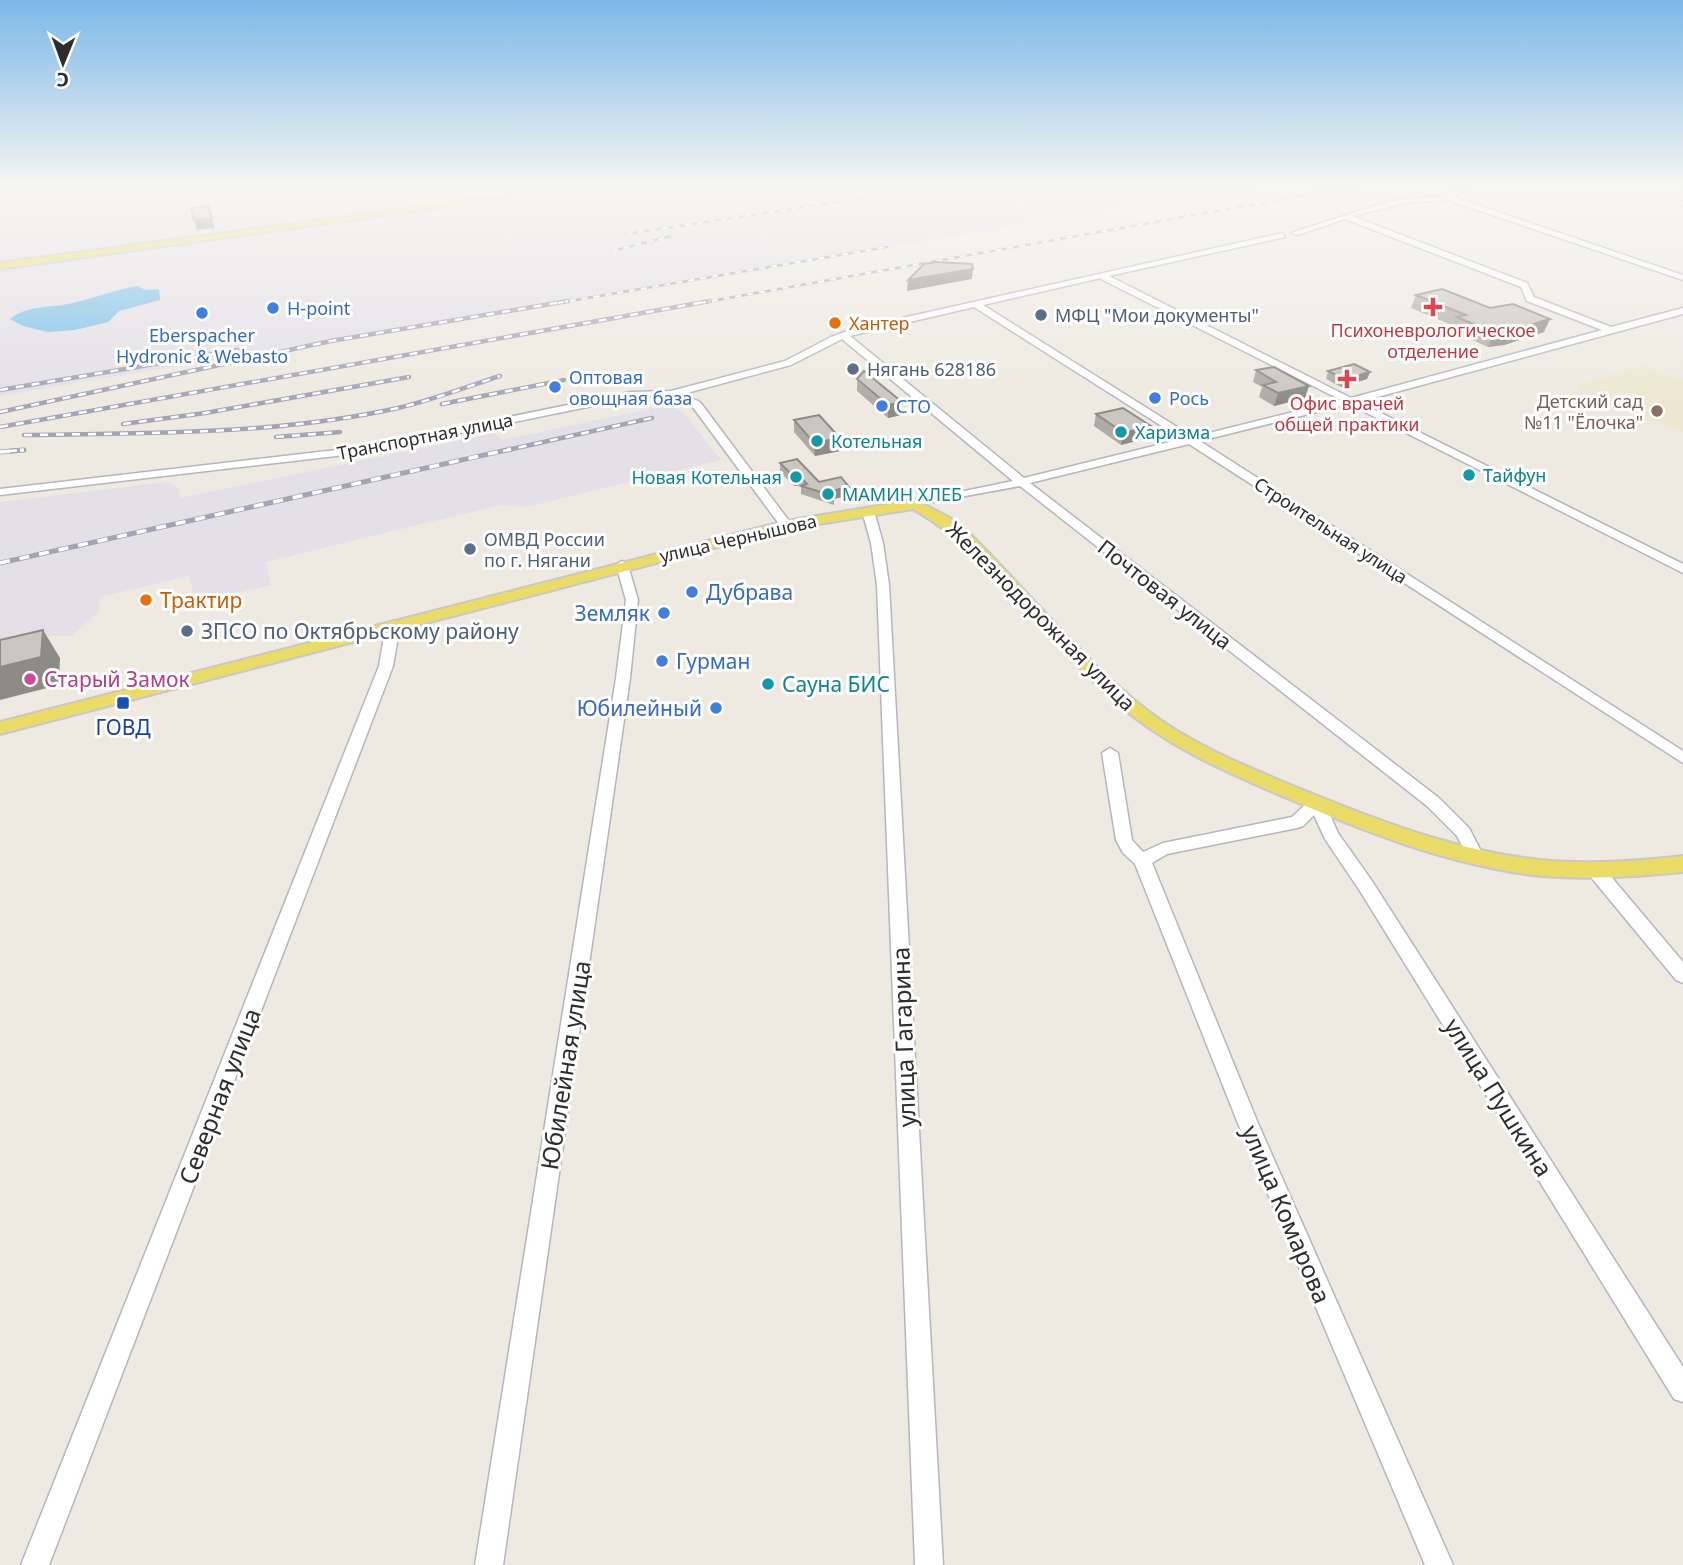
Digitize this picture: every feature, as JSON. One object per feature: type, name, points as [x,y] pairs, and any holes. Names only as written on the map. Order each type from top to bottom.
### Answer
[{"type":"main road","points":[[0,266],[59,258]]},
{"type":"main road","name":"улица Чернышова","points":[[1,730],[622,565],[786,525],[915,504]]},
{"type":"main road","name":"Железнодорожная улица","points":[[915,504],[963,535],[1084,663],[1157,727],[1200,752],[1317,803],[1422,842],[1477,859],[1543,870],[1596,871],[1683,864]]},
{"type":"street","name":"Транспортная улица","points":[[0,492],[349,452],[631,395],[672,393],[788,363],[844,335],[1184,258]]},
{"type":"street","points":[[1454,258],[1519,283],[1526,287],[1530,299],[1610,330]]},
{"type":"street","points":[[1625,258],[1683,278]]},
{"type":"street","points":[[1104,277],[1683,569]]},
{"type":"street","name":"Строительная улица","points":[[977,305],[1683,758]]},
{"type":"street","name":"улица Чернышова","points":[[915,504],[1022,482],[1427,382],[1683,311]]},
{"type":"street","name":"Почтовая улица","points":[[844,335],[1022,482],[1433,802],[1463,832],[1477,859]]},
{"type":"street","points":[[672,393],[689,399],[701,409],[786,525]]},
{"type":"street","name":"улица Гагарина","points":[[868,511],[877,542],[883,585],[929,1565]]},
{"type":"street","name":"Юбилейная улица","points":[[489,1565],[623,678],[632,600],[622,565]]},
{"type":"street","name":"Северная улица","points":[[35,1565],[386,666],[393,625]]},
{"type":"street","name":"улица Комарова","points":[[1110,753],[1124,822],[1124,840],[1129,849],[1142,860],[1247,1121],[1438,1565]]},
{"type":"street","points":[[1142,860],[1163,849],[1297,822],[1317,803]]},
{"type":"street","name":"улица Пушкина","points":[[1317,803],[1335,842],[1366,886],[1683,1390]]},
{"type":"street","points":[[1596,871],[1683,975]]},
{"type":"shaded area","points":[[0,258],[823,258],[0,396]]},
{"type":"shaded area","name":"Детский сад №11 \"Ёлочка\"","points":[[1644,366],[1683,381],[1683,433],[1578,388],[1579,384]]},
{"type":"shaded area","points":[[668,405],[684,413],[721,460],[526,507],[500,505],[266,562],[271,585],[196,603],[189,576],[100,597],[98,612],[72,636],[15,635],[0,642],[0,502],[167,482],[179,489],[180,498],[495,433],[502,440]]},
{"type":"water","points":[[137,286],[146,290],[159,289],[160,300],[119,311],[108,322],[75,330],[48,332],[23,326],[10,319],[24,311],[73,303]]},
{"type":"building","points":[[924,264],[972,264],[973,269],[908,280]]},
{"type":"building","points":[[1442,289],[1490,308],[1513,304],[1550,319],[1494,333],[1457,317],[1466,315],[1416,295]]},
{"type":"building","points":[[1354,364],[1370,372],[1344,379],[1328,371]]},
{"type":"building","points":[[1274,367],[1309,386],[1278,393],[1263,385],[1276,382],[1256,370]]},
{"type":"building","points":[[864,371],[902,402],[888,405],[857,379]]},
{"type":"building","points":[[1123,408],[1151,426],[1124,433],[1096,414]]},
{"type":"building","points":[[819,415],[840,438],[814,443],[794,420]]},
{"type":"building","points":[[797,459],[819,482],[841,477],[849,487],[831,491],[834,496],[801,486],[807,484],[800,476],[794,477],[780,463]]},
{"type":"building","points":[[43,630],[41,657],[0,667],[0,640]]},
{"type":"railway","points":[[558,303],[822,258]]},
{"type":"railway","points":[[700,303],[953,258]]},
{"type":"railway","points":[[0,412],[331,341],[568,301]]},
{"type":"railway","points":[[0,427],[710,301]]},
{"type":"railway","points":[[0,390],[238,350]]},
{"type":"railway","points":[[24,435],[212,431],[305,423],[398,408],[500,376]]},
{"type":"railway","points":[[123,424],[205,413],[409,377]]},
{"type":"railway","points":[[442,404],[564,380]]},
{"type":"railway","points":[[503,451],[652,418]]},
{"type":"railway","points":[[276,437],[340,432]]},
{"type":"railway","points":[[0,563],[511,449]]},
{"type":"railway","points":[[0,452],[24,450],[9,451]]},
{"type":"place","name":"Психоневрологическое отделение","points":[[1433,307]]},
{"type":"place","name":"H-point","points":[[273,308]]},
{"type":"place","name":"Eberspacher Hydronic & Webasto","points":[[202,313]]},
{"type":"place","name":"МФЦ \"Мои документы\"","points":[[1041,315]]},
{"type":"place","name":"Хантер","points":[[835,323]]},
{"type":"place","name":"Нягань 628186","points":[[853,369]]},
{"type":"place","name":"Офис врачей общей практики","points":[[1347,379]]},
{"type":"place","name":"Оптовая овощная база","points":[[555,387]]},
{"type":"place","name":"Рось","points":[[1155,398]]},
{"type":"place","name":"СТО","points":[[882,406]]},
{"type":"place","name":"Детский сад №11 \"Ёлочка\"","points":[[1657,411]]},
{"type":"place","name":"Харизма","points":[[1121,432]]},
{"type":"place","name":"Котельная","points":[[817,441]]},
{"type":"place","name":"Тайфун","points":[[1469,475]]},
{"type":"place","name":"Новая Котельная","points":[[796,477]]},
{"type":"place","name":"МАМИН ХЛЕБ","points":[[828,494]]},
{"type":"place","name":"ОМВД России по г. Нягани","points":[[470,549]]},
{"type":"place","name":"Дубрава","points":[[692,592]]},
{"type":"place","name":"Трактир","points":[[146,600]]},
{"type":"place","name":"Земляк","points":[[664,613]]},
{"type":"place","name":"ЗПСО по Октябрьскому району","points":[[187,631]]},
{"type":"place","name":"Гурман","points":[[662,661]]},
{"type":"place","name":"Старый Замок","points":[[30,679]]},
{"type":"place","name":"Сауна БИС","points":[[768,684]]},
{"type":"place","name":"ГОВД","points":[[123,703]]},
{"type":"place","name":"Юбилейный","points":[[716,708]]}]
